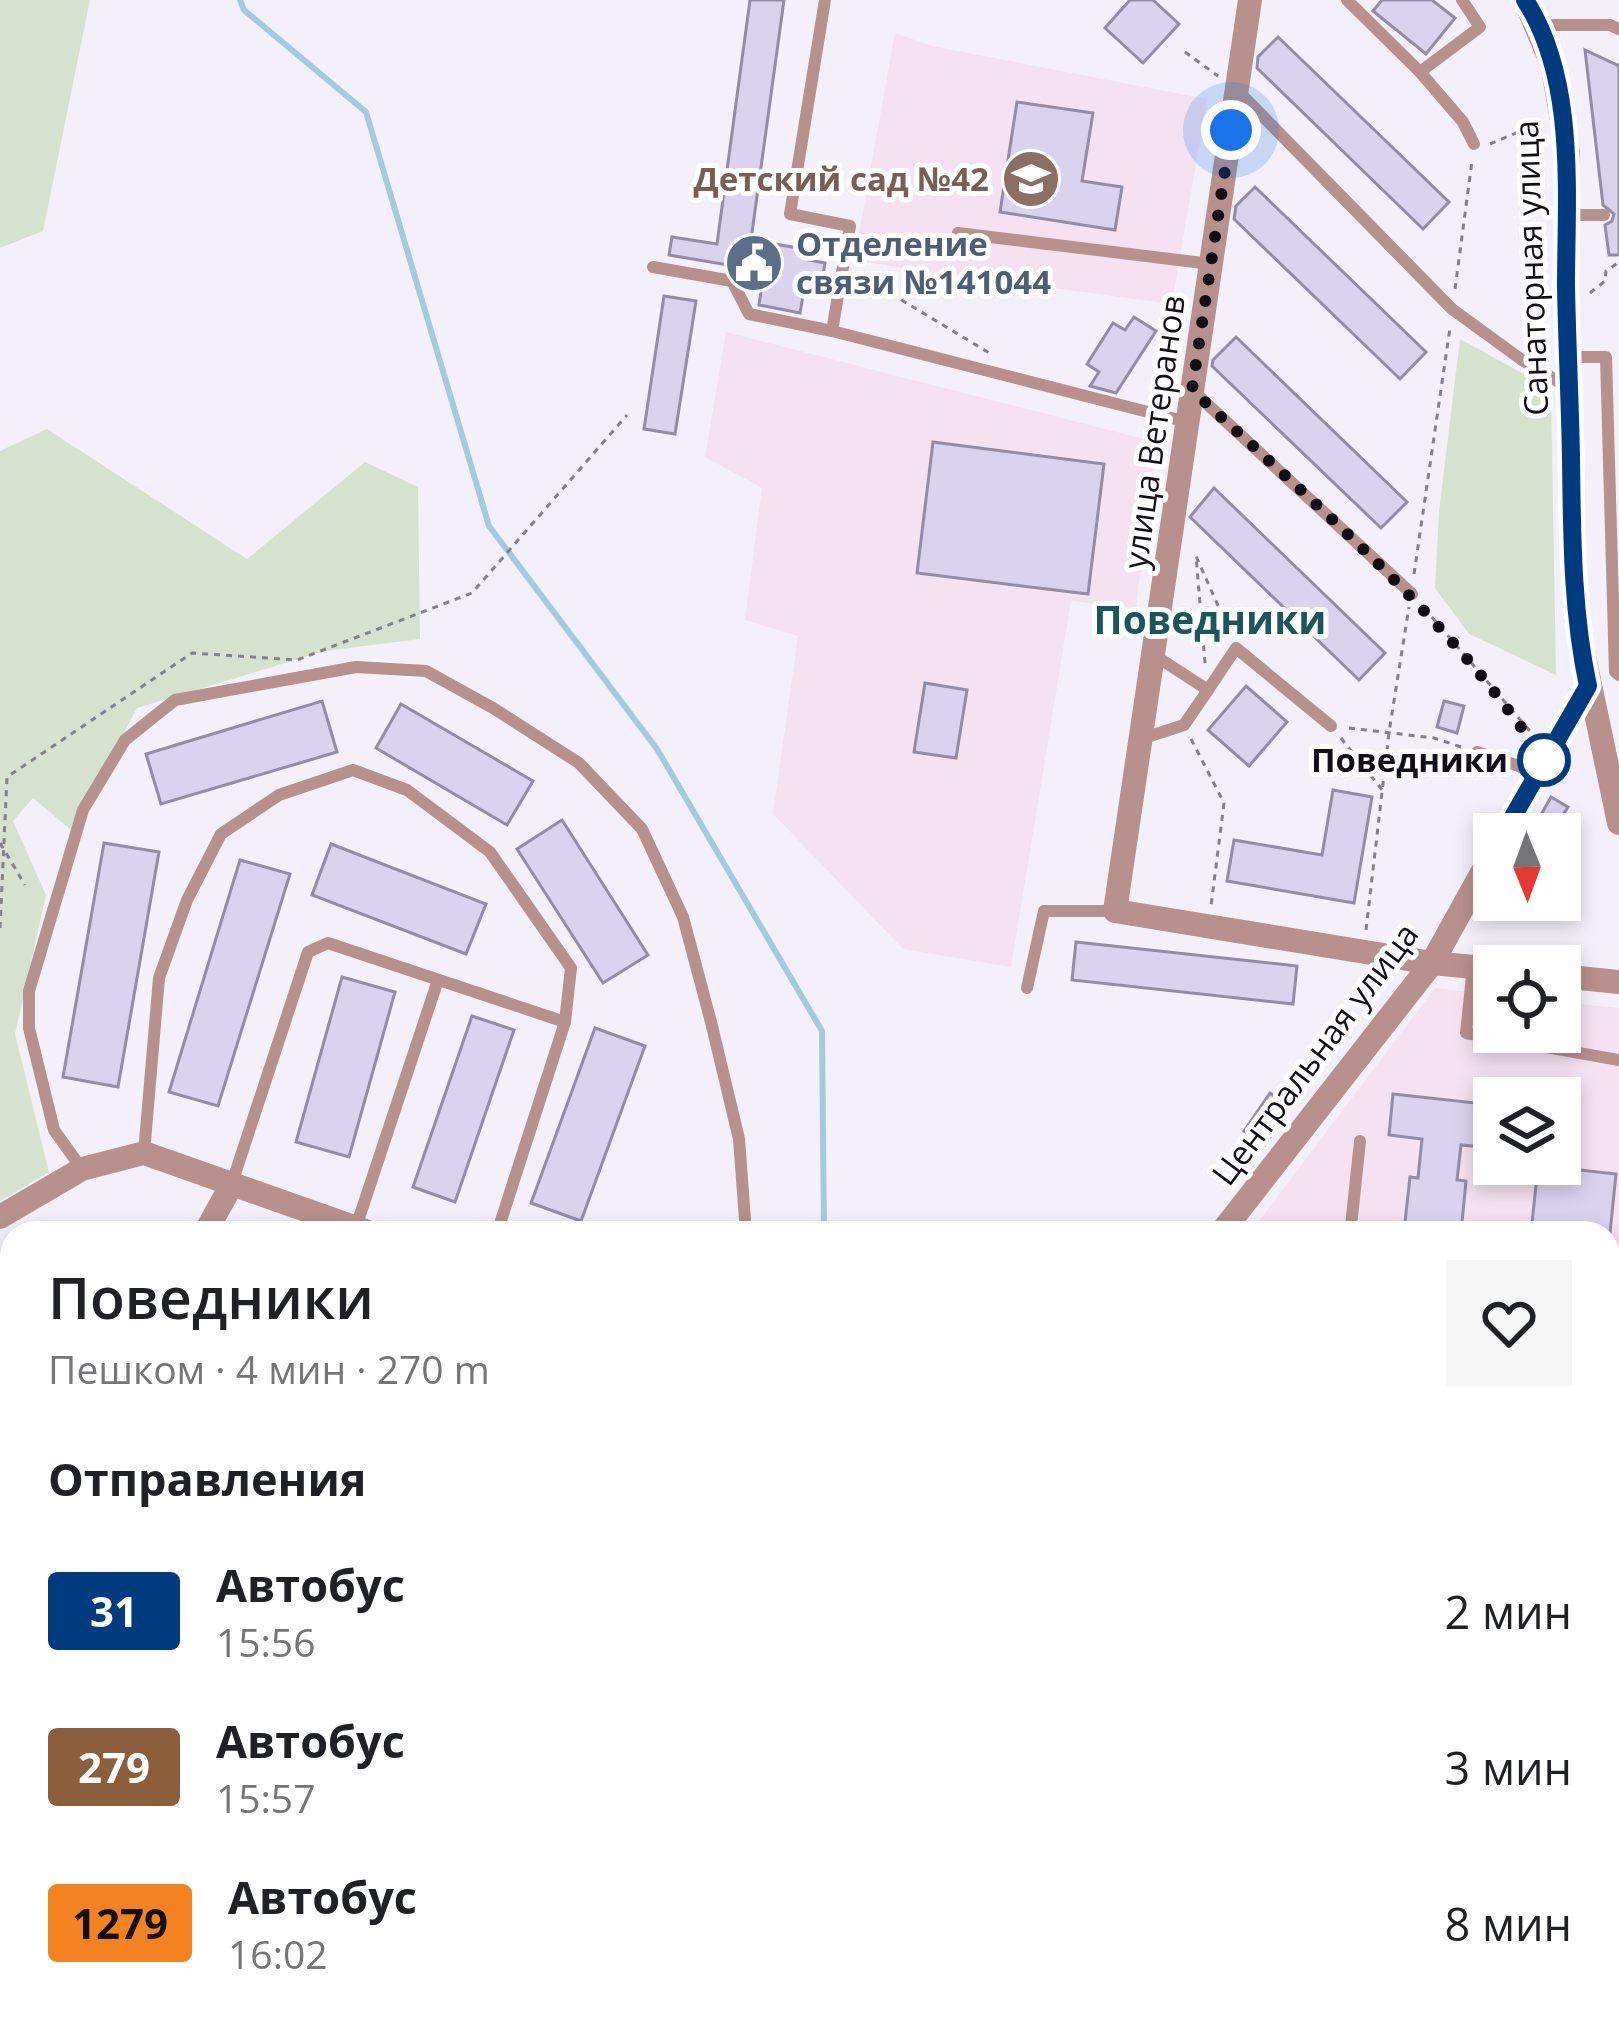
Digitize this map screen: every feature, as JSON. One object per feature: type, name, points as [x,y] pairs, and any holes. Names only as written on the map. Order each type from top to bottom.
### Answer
[{"type":"street","name":"улица Ветеранов","points":[[1115,911],[1250,0]]},
{"type":"street","name":"Санаторная улица","points":[[1526,0],[1552,64],[1568,153],[1576,618],[1619,823]]},
{"type":"street","points":[[1515,813],[1588,686]]},
{"type":"street","name":"Центральная улица","points":[[1229,1221],[1432,963],[1473,888]]},
{"type":"street","points":[[1115,911],[1473,967]]},
{"type":"street","points":[[1581,978],[1619,982]]},
{"type":"street","points":[[0,1217],[82,1169],[144,1153],[337,1221]]},
{"type":"street","points":[[212,1221],[232,1184]]},
{"type":"lane","points":[[825,0],[790,214],[850,226],[832,332]]},
{"type":"lane","points":[[1347,0],[1420,72],[1462,122],[1474,144]]},
{"type":"lane","points":[[1420,72],[1480,27],[1462,0]]},
{"type":"lane","points":[[1537,25],[1619,29]]},
{"type":"lane","points":[[1237,89],[1452,309],[1569,388]]},
{"type":"lane","points":[[1567,215],[1604,215]]},
{"type":"lane","points":[[958,233],[1211,264]]},
{"type":"lane","points":[[653,268],[732,280],[749,314],[1187,422]]},
{"type":"lane","points":[[1568,357],[1606,357],[1619,347]]},
{"type":"lane","points":[[1588,686],[1617,673],[1606,357]]},
{"type":"lane","points":[[1192,390],[1412,593]]},
{"type":"lane","points":[[1142,739],[1184,725],[1236,647],[1331,726]]},
{"type":"lane","points":[[1154,656],[1208,690]]},
{"type":"lane","points":[[82,1169],[54,1130],[29,1028],[29,992],[83,810],[124,740],[176,700],[356,668],[426,671],[493,707],[579,763],[642,829],[682,916],[711,1022],[740,1138],[745,1221]]},
{"type":"lane","points":[[1477,752],[1535,776]]},
{"type":"lane","points":[[144,1153],[159,978],[188,900],[220,834],[279,795],[353,770],[407,790],[490,852],[571,968],[565,1022],[501,1221]]},
{"type":"lane","points":[[1028,988],[1044,911],[1115,911]]},
{"type":"lane","points":[[232,1184],[308,952],[328,944],[565,1022]]},
{"type":"lane","points":[[366,1221],[438,980]]},
{"type":"lane","points":[[1473,1006],[1466,1033],[1473,1034]]},
{"type":"lane","points":[[1579,1053],[1619,1060]]},
{"type":"lane","points":[[1352,1221],[1360,1141]]},
{"type":"path","points":[[1185,52],[1237,89]]},
{"type":"path","points":[[1366,932],[1389,732],[1474,144],[1490,144],[1553,116]]},
{"type":"path","points":[[1580,301],[1619,262]]},
{"type":"path","points":[[843,265],[1003,362]]},
{"type":"path","points":[[0,928],[7,777],[192,652],[297,660],[472,593],[627,415]]},
{"type":"path","points":[[1208,690],[1196,556],[1236,647]]},
{"type":"path","points":[[1412,593],[1550,750]]},
{"type":"path","points":[[1184,725],[1224,803],[1208,926]]},
{"type":"path","points":[[1331,726],[1435,739],[1477,752]]},
{"type":"path","points":[[1331,726],[1383,790]]},
{"type":"path","points":[[0,843],[25,885]]},
{"type":"shaded area","name":"Детский сад №42","points":[[895,33],[932,46],[1207,99],[1172,304],[854,261]]},
{"type":"shaded area","points":[[726,332],[1156,442],[1136,608],[1071,601],[1011,967],[903,949],[773,814],[798,636],[745,620],[762,488],[705,457]]},
{"type":"shaded area","points":[[1435,988],[1473,993],[1473,1053],[1581,1053],[1581,1004],[1619,1008],[1619,1221],[1259,1221]]},
{"type":"green space","points":[[0,0],[90,0],[43,231],[0,248]]},
{"type":"green space","points":[[1460,339],[1551,389],[1556,675],[1469,634],[1435,588],[1439,511]]},
{"type":"green space","points":[[47,429],[247,559],[365,462],[418,487],[420,639],[325,651],[137,708],[72,831],[33,798],[13,821],[46,895],[15,1034],[49,1172],[0,1201],[0,451]]},
{"type":"building","points":[[750,0],[784,0],[751,240],[810,250],[809,260],[825,263],[822,281],[806,278],[800,313],[759,305],[764,271],[669,255],[672,237],[717,244]]},
{"type":"building","points":[[1130,0],[1153,0],[1179,24],[1143,63],[1105,28]]},
{"type":"building","points":[[1382,0],[1432,0],[1455,18],[1426,54],[1373,11]]},
{"type":"building","points":[[1278,37],[1449,202],[1423,229],[1257,68],[1258,57]]},
{"type":"building","points":[[1585,50],[1619,66],[1619,255],[1609,255],[1605,225],[1614,214],[1603,205]]},
{"type":"building","points":[[1017,102],[1093,113],[1082,181],[1122,187],[1115,230],[1000,212]]},
{"type":"building","points":[[1255,187],[1426,352],[1400,379],[1234,219],[1236,206]]},
{"type":"building","points":[[664,296],[696,301],[675,434],[644,429]]},
{"type":"building","points":[[1134,317],[1156,331],[1116,393],[1090,386],[1099,372],[1087,364],[1113,323],[1125,330]]},
{"type":"building","points":[[1236,337],[1407,502],[1381,528],[1212,366]]},
{"type":"building","points":[[933,442],[1104,464],[1088,594],[917,573]]},
{"type":"building","points":[[1214,488],[1385,653],[1359,680],[1190,517]]},
{"type":"building","points":[[925,683],[967,690],[956,758],[914,752]]},
{"type":"building","points":[[1246,686],[1287,722],[1249,766],[1208,730]]},
{"type":"building","points":[[322,701],[337,752],[161,804],[146,754]]},
{"type":"building","points":[[1444,701],[1464,706],[1457,733],[1437,727]]},
{"type":"building","points":[[401,704],[533,781],[507,825],[376,748]]},
{"type":"building","points":[[1333,790],[1372,797],[1354,903],[1227,881],[1234,840],[1322,855]]},
{"type":"building","points":[[1551,797],[1568,807],[1564,813],[1542,813]]},
{"type":"building","points":[[562,820],[648,955],[603,983],[517,849]]},
{"type":"building","points":[[104,843],[159,852],[118,1087],[63,1077]]},
{"type":"building","points":[[331,844],[486,904],[466,954],[312,895]]},
{"type":"building","points":[[240,860],[290,874],[218,1106],[169,1092]]},
{"type":"building","points":[[1076,942],[1297,966],[1293,1004],[1072,980]]},
{"type":"building","points":[[342,977],[395,992],[349,1157],[296,1142]]},
{"type":"building","points":[[472,1016],[514,1030],[455,1202],[413,1187]]},
{"type":"building","points":[[595,1028],[645,1046],[581,1221],[531,1203]]},
{"type":"building","points":[[1270,1093],[1290,1107],[1265,1145],[1244,1131]]},
{"type":"building","points":[[1393,1094],[1473,1103],[1473,1146],[1461,1145],[1457,1180],[1466,1181],[1462,1221],[1405,1221],[1410,1177],[1418,1178],[1422,1139],[1389,1135]]},
{"type":"building","points":[[1581,1170],[1616,1174],[1611,1221],[1532,1221],[1536,1185],[1581,1185]]},
{"type":"waterway","points":[[240,0],[244,10],[366,112],[489,526],[657,749],[822,1031],[824,1221]]},
{"type":"bus line","name":"31","points":[[1515,813],[1588,686],[1576,618],[1573,564],[1566,288],[1568,153],[1552,64],[1525,0]]},
{"type":"place","name":"Детский сад №42","points":[[1031,179]]},
{"type":"place","name":"Отделение связи №141044","points":[[754,263]]},
{"type":"place","name":"Поведники","points":[[1544,760]]},
{"type":"district","name":"Поведники","points":[[1210,620]]},
{"type":"route","points":[[1231,130],[1192,390],[1412,593],[1505,702],[1544,760]]}]
